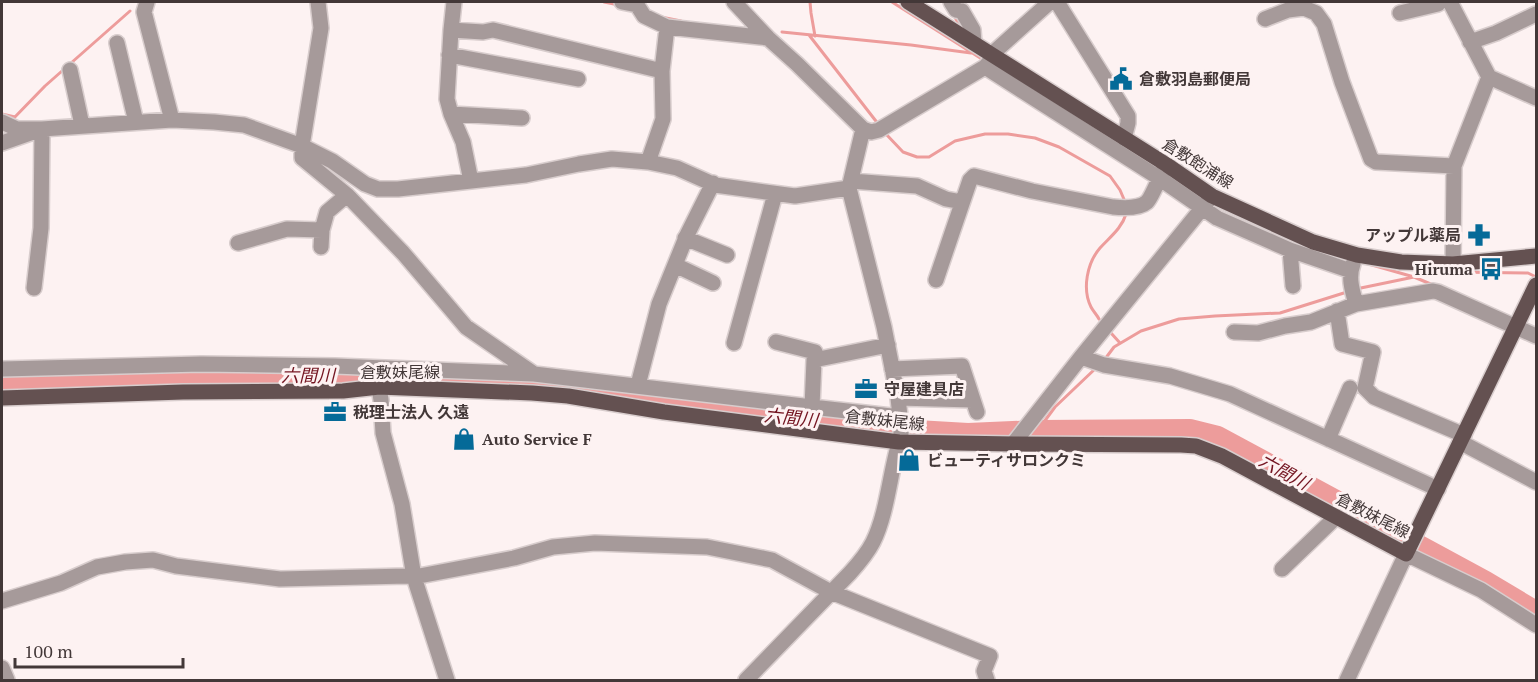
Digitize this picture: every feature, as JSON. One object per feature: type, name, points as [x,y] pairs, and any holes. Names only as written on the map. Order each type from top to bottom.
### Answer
[{"type":"main road","name":"倉敷飽浦線","points":[[908,2],[974,43],[990,61],[1124,138],[1163,172],[1207,201],[1313,242],[1357,255],[1401,262],[1453,264],[1536,256]]},
{"type":"main road","name":"倉敷妹尾線","points":[[2,398],[183,392],[343,391],[379,387],[533,383],[568,396],[664,412],[837,433],[900,430],[1015,442],[1196,446],[1222,456],[1407,552],[1536,285]]},
{"type":"street","points":[[147,2],[144,12],[172,120]]},
{"type":"street","points":[[318,2],[321,28],[302,158],[347,195],[403,253],[466,327],[533,383]]},
{"type":"street","points":[[454,2],[447,99],[463,142],[471,182]]},
{"type":"street","points":[[622,2],[637,5],[644,16],[667,27],[768,38]]},
{"type":"street","points":[[734,2],[768,38],[863,129],[871,132],[882,128],[990,61],[1050,2]]},
{"type":"street","points":[[951,2],[956,10],[962,11],[974,30],[974,43]]},
{"type":"street","points":[[1057,2],[1128,116],[1124,138]]},
{"type":"street","points":[[1400,13],[1438,4],[1437,2]]},
{"type":"street","points":[[1450,2],[1490,78],[1536,98]]},
{"type":"street","points":[[1265,20],[1288,10],[1304,8],[1316,13],[1324,24],[1342,82],[1371,159],[1376,162],[1454,166]]},
{"type":"street","points":[[1470,42],[1496,33],[1536,14]]},
{"type":"street","points":[[648,162],[663,118],[662,71],[667,27]]},
{"type":"street","points":[[451,30],[483,32],[493,30],[662,71]]},
{"type":"street","points":[[117,43],[136,122]]},
{"type":"street","points":[[449,55],[579,79]]},
{"type":"street","points":[[936,280],[970,180],[974,176],[1126,208],[1139,206],[1147,201],[1163,172],[990,61]]},
{"type":"street","points":[[70,70],[82,125]]},
{"type":"street","points":[[1453,264],[1454,166],[1490,78]]},
{"type":"street","points":[[451,114],[522,118]]},
{"type":"street","points":[[2,122],[17,129],[172,120],[244,125],[302,146],[332,160],[365,184],[378,189],[471,182],[612,159],[648,162],[677,168],[713,183],[774,194],[795,196],[850,185],[917,186],[946,199],[962,202]]},
{"type":"street","points":[[2,143],[42,129]]},
{"type":"street","points":[[34,288],[40,228],[42,129]]},
{"type":"street","points":[[746,681],[862,559],[873,542],[881,522],[900,430],[898,398],[888,345],[850,185],[863,129]]},
{"type":"street","points":[[638,386],[659,304],[686,238],[713,183]]},
{"type":"street","points":[[734,343],[774,194]]},
{"type":"street","points":[[321,247],[322,230],[327,212],[347,195]]},
{"type":"street","points":[[1015,442],[1028,423],[1093,361],[1207,201],[1217,218],[1290,250],[1351,271]]},
{"type":"street","points":[[238,243],[287,229],[322,230]]},
{"type":"street","points":[[686,238],[727,255]]},
{"type":"street","points":[[1290,250],[1293,286]]},
{"type":"street","points":[[1354,297],[1351,271],[1357,255]]},
{"type":"street","points":[[675,265],[713,283]]},
{"type":"street","points":[[1234,332],[1258,333],[1311,322],[1337,311],[1354,297],[1433,291],[1536,336]]},
{"type":"street","points":[[1337,311],[1342,344],[1373,352],[1365,388],[1369,392],[1462,439],[1536,482]]},
{"type":"street","points":[[776,342],[814,352],[812,407]]},
{"type":"street","points":[[814,360],[888,345]]},
{"type":"street","points":[[1093,361],[1170,376],[1230,394],[1438,489]]},
{"type":"street","points":[[2,369],[201,364],[335,366],[533,383],[638,386],[812,407],[900,430]]},
{"type":"street","points":[[892,369],[962,366],[975,406],[898,398]]},
{"type":"street","points":[[379,387],[383,433],[402,504],[414,577],[447,681]]},
{"type":"street","points":[[1328,439],[1350,388]]},
{"type":"street","points":[[1282,569],[1336,517]]},
{"type":"street","points":[[2,600],[61,583],[97,567],[125,562],[153,560],[176,566],[280,579],[414,577],[514,558],[553,547],[595,543],[707,547],[772,560],[831,592],[990,656],[984,671],[987,681]]},
{"type":"street","points":[[1347,681],[1407,552],[1481,590],[1536,625]]},
{"type":"street","points":[[2,668],[7,681]]},
{"type":"waterway","points":[[604,2],[619,5]]},
{"type":"waterway","points":[[810,2],[815,36]]},
{"type":"waterway","points":[[892,2],[985,61]]},
{"type":"waterway","points":[[11,121],[45,86],[130,11]]},
{"type":"waterway","points":[[953,14],[960,26]]},
{"type":"waterway","points":[[661,17],[681,21]]},
{"type":"waterway","points":[[782,32],[971,53]]},
{"type":"waterway","points":[[809,35],[879,125]]},
{"type":"waterway","points":[[2,114],[15,117]]},
{"type":"waterway","points":[[885,133],[903,152],[917,157],[929,157],[955,141],[985,134],[1008,134],[1035,138],[1059,147],[1110,176],[1126,204]]},
{"type":"waterway","points":[[1099,319],[1088,300],[1087,276],[1096,254],[1119,228],[1126,214]]},
{"type":"waterway","points":[[1365,263],[1433,285]]},
{"type":"waterway","points":[[1356,289],[1452,272],[1528,273],[1536,277]]},
{"type":"waterway","points":[[1105,359],[1114,347],[1141,331],[1179,319],[1280,313],[1347,292]]},
{"type":"waterway","points":[[1111,333],[1120,343]]},
{"type":"waterway","points":[[1038,430],[1055,407],[1096,368]]},
{"type":"waterway","name":"六間川","points":[[2,385],[155,377],[323,376],[536,383],[708,408],[882,428],[968,433],[1190,429],[1218,436],[1486,581],[1536,611]]},
{"type":"place","name":"倉敷羽島郵便局","points":[[1121,79]]},
{"type":"place","name":"アップル薬局","points":[[1479,235]]},
{"type":"place","name":"Hiruma","points":[[1491,269]]},
{"type":"place","name":"守屋建具店","points":[[866,389]]},
{"type":"place","name":"税理士法人 久遠","points":[[335,412]]},
{"type":"place","name":"Auto Service F","points":[[464,439]]},
{"type":"place","name":"ビューティサロンクミ","points":[[909,460]]}]
